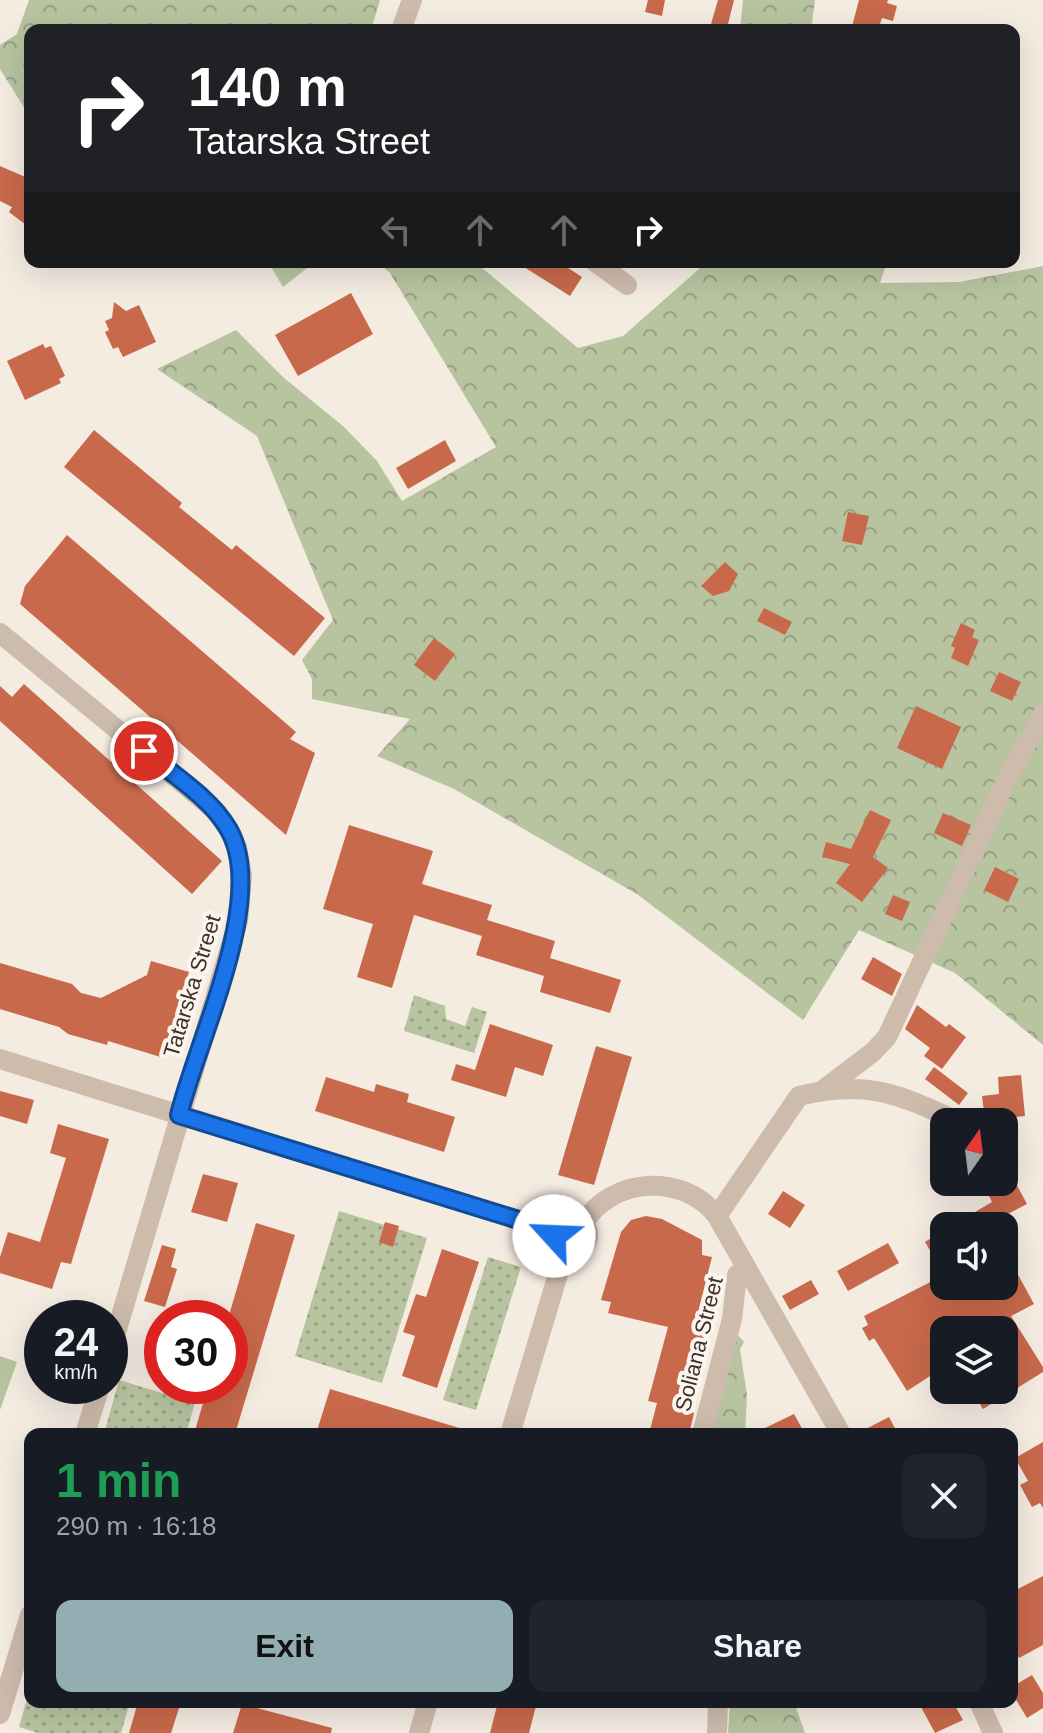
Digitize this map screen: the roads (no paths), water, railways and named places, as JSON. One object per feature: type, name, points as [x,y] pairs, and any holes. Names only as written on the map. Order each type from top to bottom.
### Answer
[{"type":"street","points":[[403,24],[412,0]]},
{"type":"street","points":[[603,268],[627,285]]},
{"type":"street","name":"Tatarska Street","points":[[0,633],[215,810],[237,848],[242,875],[238,921],[125,1300]]},
{"type":"street","points":[[823,1090],[873,1052],[887,1037],[1008,777],[1043,714]]},
{"type":"street","points":[[0,1059],[554,1231]]},
{"type":"street","points":[[717,1216],[799,1096],[823,1090],[887,1086],[931,1108]]},
{"type":"street","points":[[583,1224],[592,1209],[611,1194],[633,1187],[658,1187],[699,1198],[717,1216],[838,1428]]},
{"type":"street","points":[[574,1219],[583,1224],[587,1233],[586,1242],[575,1252],[565,1251],[557,1245],[554,1231],[564,1220],[574,1219]]},
{"type":"street","points":[[512,1428],[565,1251]]},
{"type":"street","name":"Soliana Street","points":[[704,1428],[732,1319],[737,1275],[748,1271]]},
{"type":"street","points":[[87,1428],[94,1404]]},
{"type":"street","points":[[0,1714],[24,1635]]},
{"type":"street","points":[[419,1733],[426,1708]]},
{"type":"street","points":[[717,1733],[718,1708]]},
{"type":"street","points":[[982,1708],[993,1733]]}]
